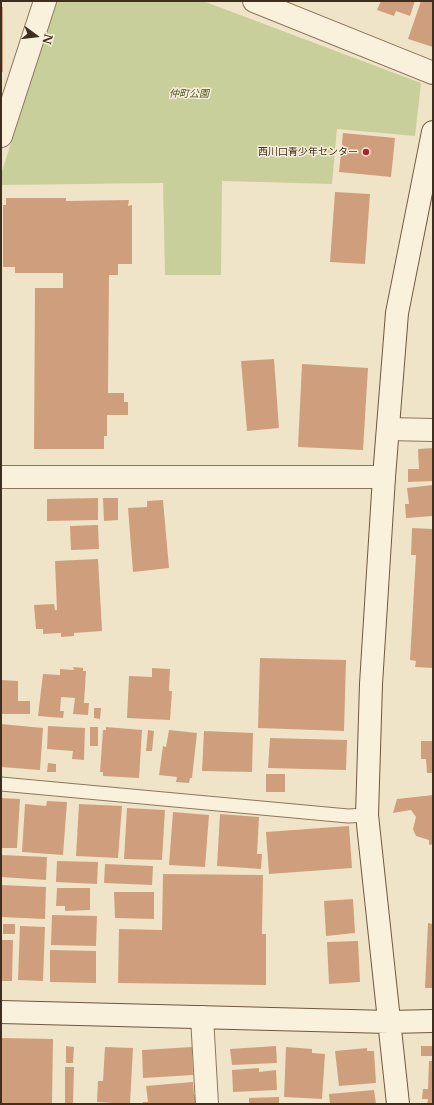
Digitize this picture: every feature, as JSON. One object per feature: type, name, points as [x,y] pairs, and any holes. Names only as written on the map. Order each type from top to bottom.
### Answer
[{"type":"street","points":[[1,136],[45,1]]},
{"type":"street","points":[[254,1],[433,73]]},
{"type":"street","points":[[398,1104],[367,815],[371,684],[384,477],[397,313],[433,132]]},
{"type":"street","points":[[388,429],[433,430]]},
{"type":"street","points":[[1,477],[384,477]]},
{"type":"street","points":[[1,1012],[389,1022],[433,1021]]},
{"type":"street","points":[[202,1017],[207,1104]]},
{"type":"lane","points":[[1,784],[348,816],[367,815]]},
{"type":"green space","name":"仲町公園","points":[[57,1],[203,1],[421,83],[415,136],[337,129],[332,184],[222,181],[221,275],[165,275],[163,183],[1,185],[1,174]]},
{"type":"building","points":[[381,1],[415,1],[410,16],[396,11],[394,16],[377,10]]},
{"type":"building","points":[[421,1],[433,1],[433,47],[408,39]]},
{"type":"building","points":[[1,7],[3,7],[3,72],[1,72]]},
{"type":"building","points":[[343,133],[395,138],[391,177],[339,172]]},
{"type":"building","points":[[335,192],[370,194],[365,264],[330,262]]},
{"type":"building","points":[[6,198],[66,198],[66,201],[129,200],[128,206],[132,205],[132,264],[118,264],[118,275],[109,275],[108,393],[124,393],[124,402],[128,402],[128,415],[107,415],[107,436],[104,436],[104,449],[34,449],[35,288],[63,288],[63,273],[15,273],[15,267],[3,267],[3,205],[6,205]]},
{"type":"building","points":[[274,359],[279,428],[247,431],[241,361]]},
{"type":"building","points":[[302,364],[368,368],[363,450],[298,447]]},
{"type":"building","points":[[433,448],[433,481],[408,482],[408,469],[419,469],[418,449]]},
{"type":"building","points":[[433,485],[433,516],[406,518],[405,504],[409,504],[407,488]]},
{"type":"building","points":[[98,498],[98,520],[47,521],[47,499]]},
{"type":"building","points":[[103,498],[118,498],[118,520],[104,521]]},
{"type":"building","points":[[163,500],[169,568],[133,572],[128,508],[147,507],[147,501]]},
{"type":"building","points":[[98,525],[99,549],[71,550],[70,526]]},
{"type":"building","points":[[412,528],[433,529],[433,668],[415,667],[416,661],[410,660],[416,555],[411,555]]},
{"type":"building","points":[[98,559],[102,631],[74,633],[74,636],[61,637],[61,633],[43,634],[43,629],[36,629],[34,605],[54,604],[55,610],[57,610],[55,561]]},
{"type":"building","points":[[260,658],[346,660],[344,731],[258,728]]},
{"type":"building","points":[[73,667],[83,668],[83,671],[86,671],[84,703],[89,703],[88,715],[73,714],[75,698],[61,697],[60,711],[64,711],[63,718],[38,716],[43,674],[60,675],[60,669],[74,670]]},
{"type":"building","points":[[152,668],[170,669],[169,691],[172,691],[170,720],[127,718],[129,676],[152,677]]},
{"type":"building","points":[[1,680],[18,681],[18,701],[30,701],[30,714],[1,714]]},
{"type":"building","points":[[94,708],[101,708],[100,719],[94,718]]},
{"type":"building","points":[[1,724],[43,728],[40,770],[1,767]]},
{"type":"building","points":[[48,726],[85,728],[84,760],[72,759],[73,751],[47,749]]},
{"type":"building","points":[[90,727],[98,727],[98,746],[90,746]]},
{"type":"building","points":[[106,727],[142,730],[139,778],[103,776],[103,772],[100,772],[103,730],[106,730]]},
{"type":"building","points":[[148,730],[154,731],[152,751],[146,751]]},
{"type":"building","points":[[169,730],[197,733],[192,778],[190,778],[189,783],[176,782],[177,777],[159,775],[163,746],[166,747]]},
{"type":"building","points":[[204,731],[253,733],[252,772],[202,771]]},
{"type":"building","points":[[270,738],[347,740],[346,770],[268,768]]},
{"type":"building","points":[[421,741],[433,741],[433,773],[427,773],[426,759],[421,759]]},
{"type":"building","points":[[48,763],[56,764],[56,772],[47,772]]},
{"type":"building","points":[[266,774],[285,774],[285,792],[266,792]]},
{"type":"building","points":[[433,795],[433,844],[429,845],[429,840],[416,836],[413,829],[416,817],[411,810],[393,813],[397,799]]},
{"type":"building","points":[[1,798],[20,799],[17,848],[1,848]]},
{"type":"building","points":[[47,801],[67,802],[63,855],[22,852],[25,804],[46,806]]},
{"type":"building","points":[[79,804],[122,806],[118,858],[76,856]]},
{"type":"building","points":[[127,808],[165,810],[162,860],[124,859]]},
{"type":"building","points":[[173,812],[209,815],[205,867],[169,865]]},
{"type":"building","points":[[220,814],[259,817],[257,854],[262,854],[261,869],[217,866]]},
{"type":"building","points":[[349,826],[352,868],[269,874],[266,832]]},
{"type":"building","points":[[1,855],[47,857],[46,880],[1,877]]},
{"type":"building","points":[[57,861],[98,862],[97,884],[56,882]]},
{"type":"building","points":[[105,864],[153,866],[152,885],[104,883]]},
{"type":"building","points":[[163,874],[263,875],[262,934],[266,934],[266,985],[118,983],[119,929],[162,930]]},
{"type":"building","points":[[1,885],[46,887],[45,919],[1,917]]},
{"type":"building","points":[[57,888],[90,888],[90,910],[65,911],[65,906],[56,906]]},
{"type":"building","points":[[114,892],[154,892],[154,919],[115,918]]},
{"type":"building","points":[[353,899],[355,933],[326,936],[324,901]]},
{"type":"building","points":[[52,915],[97,916],[96,946],[51,945]]},
{"type":"building","points":[[428,923],[433,924],[433,988],[425,988]]},
{"type":"building","points":[[3,924],[15,924],[15,934],[3,934]]},
{"type":"building","points":[[20,926],[45,927],[43,981],[18,980]]},
{"type":"building","points":[[1,940],[13,940],[12,981],[1,981]]},
{"type":"building","points":[[358,941],[360,982],[329,984],[327,942]]},
{"type":"building","points":[[50,950],[96,951],[96,983],[50,982]]},
{"type":"building","points":[[1,1038],[53,1039],[52,1104],[1,1104]]},
{"type":"building","points":[[66,1046],[74,1047],[73,1063],[66,1063]]},
{"type":"building","points":[[276,1046],[277,1063],[232,1065],[230,1049]]},
{"type":"building","points":[[421,1046],[433,1046],[433,1056],[421,1056]]},
{"type":"building","points":[[105,1047],[133,1048],[130,1104],[97,1102],[98,1081],[103,1081]]},
{"type":"building","points":[[192,1047],[193,1075],[143,1078],[142,1050]]},
{"type":"building","points":[[286,1047],[312,1049],[312,1053],[325,1054],[322,1099],[284,1097]]},
{"type":"building","points":[[367,1048],[367,1051],[374,1051],[376,1083],[339,1086],[335,1051]]},
{"type":"building","points":[[429,1061],[433,1061],[433,1104],[427,1104],[428,1099],[422,1099],[423,1089],[428,1089]]},
{"type":"building","points":[[65,1067],[74,1067],[73,1104],[65,1104]]},
{"type":"building","points":[[259,1068],[259,1072],[276,1070],[277,1090],[233,1092],[232,1070]]},
{"type":"building","points":[[193,1082],[194,1095],[199,1095],[200,1104],[143,1104],[143,1102],[148,1102],[146,1086]]},
{"type":"building","points":[[374,1090],[376,1104],[330,1104],[329,1094]]},
{"type":"building","points":[[279,1097],[279,1104],[249,1104],[249,1098]]},
{"type":"place","name":"西川口青少年センター","points":[[366,152]]}]
